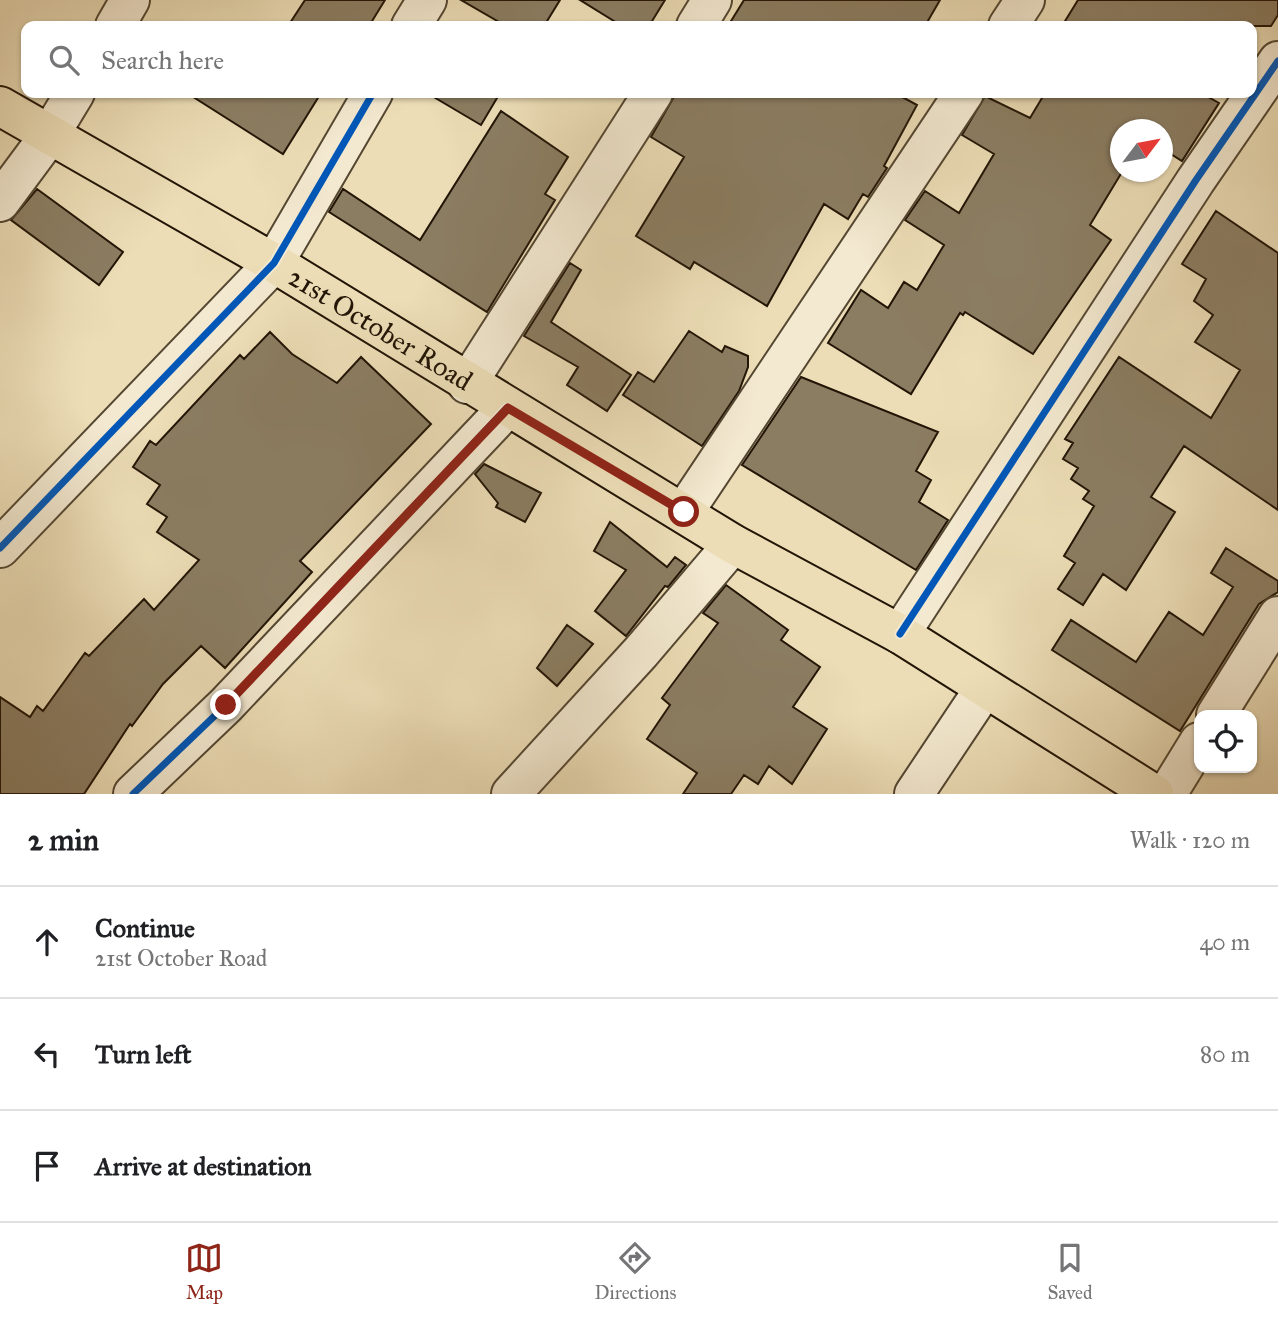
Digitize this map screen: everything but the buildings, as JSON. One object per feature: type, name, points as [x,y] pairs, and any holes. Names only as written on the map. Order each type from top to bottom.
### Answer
[{"type":"main road","name":"21st October Road","points":[[0,106],[274,264],[733,544],[901,634],[984,689],[1154,794]]},
{"type":"street","points":[[118,21],[130,0]]},
{"type":"street","points":[[414,21],[427,0]]},
{"type":"street","points":[[699,21],[712,0]]},
{"type":"street","points":[[1011,21],[1025,0]]},
{"type":"street","points":[[1257,91],[1278,61]]},
{"type":"street","points":[[0,202],[72,98]]},
{"type":"street","points":[[0,548],[274,264],[370,98]]},
{"type":"street","points":[[467,384],[650,98]]},
{"type":"street","points":[[684,512],[961,98]]},
{"type":"street","points":[[901,634],[1196,180],[1253,98]]},
{"type":"street","points":[[133,794],[226,705],[508,408]]},
{"type":"street","points":[[511,794],[641,652],[733,544]]},
{"type":"street","points":[[1219,710],[1278,616]]},
{"type":"street","points":[[915,794],[984,689]]},
{"type":"street","points":[[1167,794],[1194,750]]},
{"type":"cycle path","points":[[1257,91],[1278,61]]},
{"type":"cycle path","points":[[0,548],[274,263],[370,98]]},
{"type":"cycle path","points":[[900,634],[1196,180],[1253,98]]},
{"type":"cycle path","points":[[133,794],[226,705],[507,408]]},
{"type":"route","points":[[226,705],[508,408],[684,512]]}]
